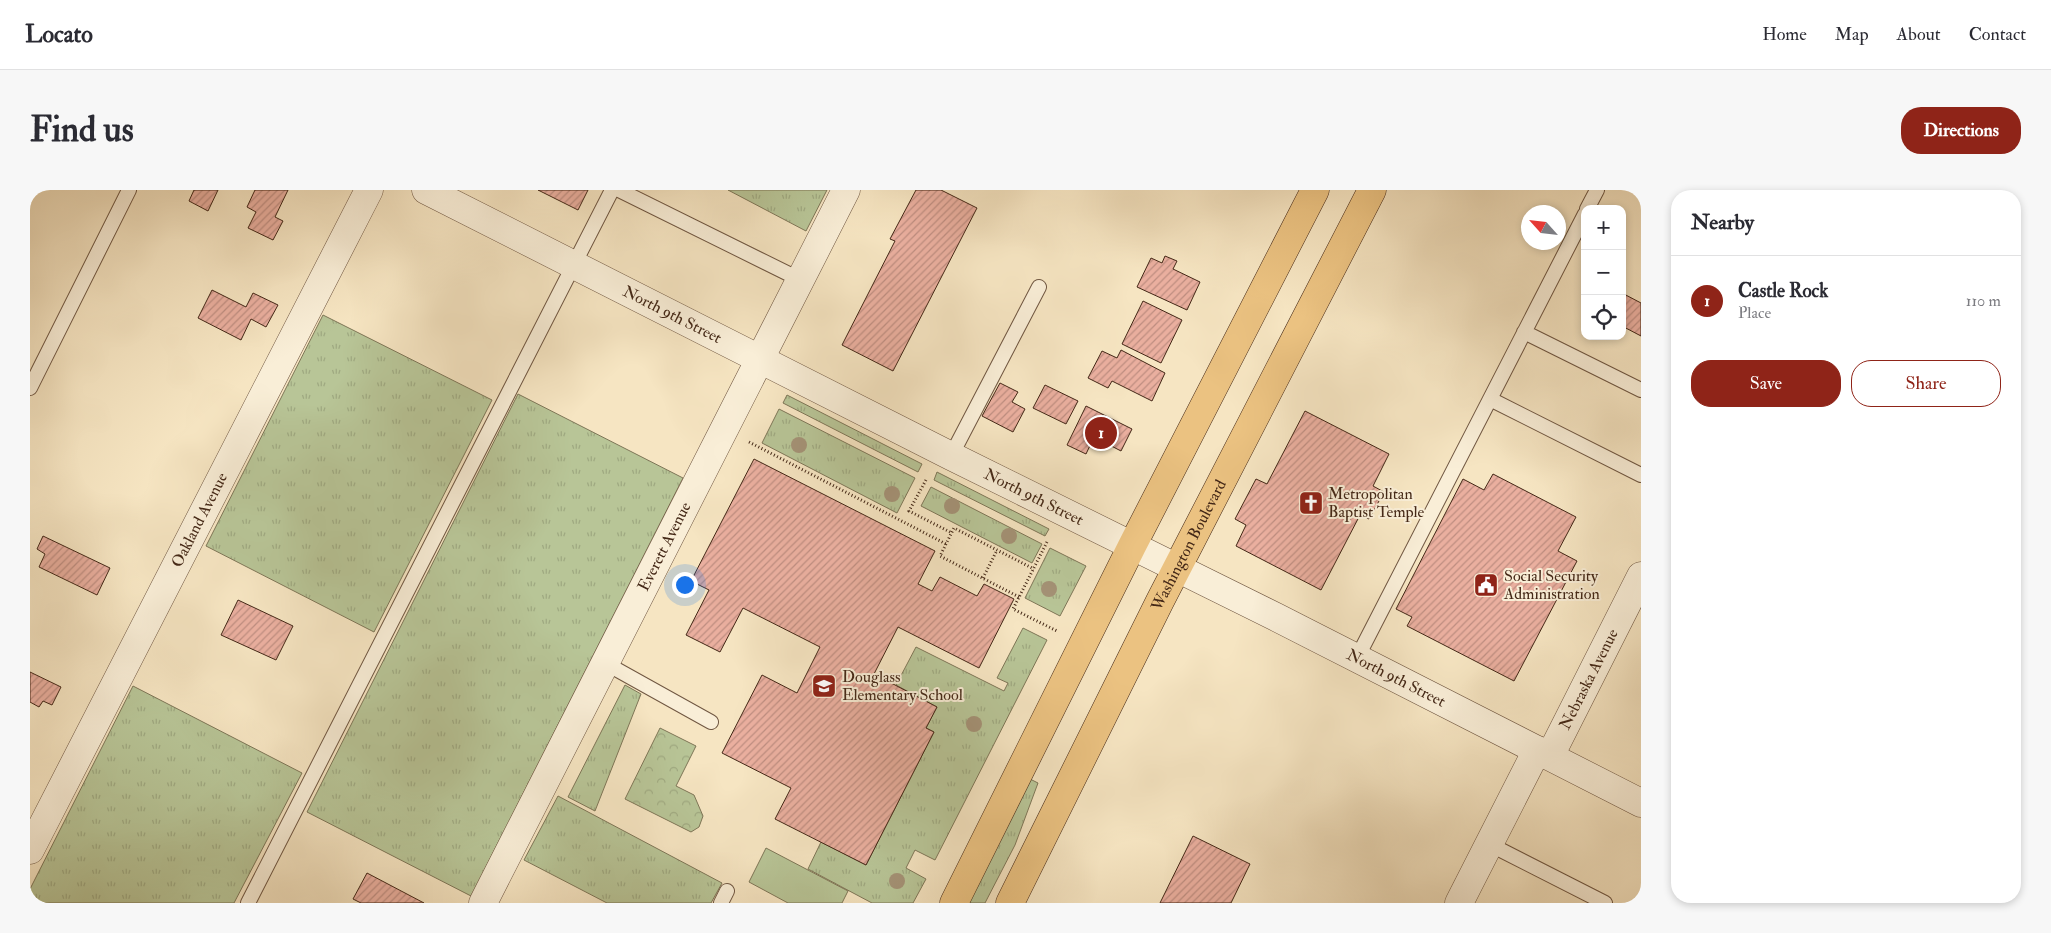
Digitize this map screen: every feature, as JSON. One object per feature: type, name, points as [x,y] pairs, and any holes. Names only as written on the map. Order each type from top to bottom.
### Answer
[{"type":"main road","points":[[954,903],[1132,546],[1315,190]]},
{"type":"main road","name":"Washington Boulevard","points":[[1010,903],[1178,568],[1372,190]]},
{"type":"street","name":"Oakland Avenue","points":[[30,850],[369,190]]},
{"type":"street","name":"North 9th Street","points":[[426,190],[760,360],[1357,658],[1641,803]]},
{"type":"street","name":"Everett Avenue","points":[[482,903],[846,190]]},
{"type":"street","name":"Nebraska Avenue","points":[[1459,903],[1489,844],[1543,753],[1641,576]]},
{"type":"lane","points":[[30,388],[129,190]]},
{"type":"lane","points":[[248,903],[612,190]]},
{"type":"lane","points":[[619,190],[800,280]]},
{"type":"lane","points":[[1589,205],[1597,190]]},
{"type":"lane","points":[[1357,658],[1581,222]]},
{"type":"lane","points":[[951,456],[1039,287]]},
{"type":"lane","points":[[1524,332],[1641,390]]},
{"type":"lane","points":[[1490,399],[1641,475]]},
{"type":"lane","points":[[605,663],[711,722]]},
{"type":"lane","points":[[1489,844],[1605,903]]},
{"type":"path","points":[[746,441],[946,544]]},
{"type":"path","points":[[926,480],[909,511],[952,533]]},
{"type":"path","points":[[1019,597],[940,556],[954,528],[1034,569]]},
{"type":"path","points":[[1047,542],[1013,609],[1057,631]]},
{"type":"path","points":[[983,578],[997,550]]},
{"type":"green space","points":[[728,190],[827,190],[806,231]]},
{"type":"green space","points":[[323,315],[492,400],[374,632],[206,546]]},
{"type":"green space","points":[[518,394],[683,478],[471,896],[307,812]]},
{"type":"green space","points":[[787,395],[922,464],[918,472],[783,403]]},
{"type":"green space","points":[[779,409],[915,478],[897,513],[762,443]]},
{"type":"green space","points":[[937,472],[1049,529],[1045,536],[934,480]]},
{"type":"green space","points":[[931,487],[1042,544],[1032,563],[921,506]]},
{"type":"green space","points":[[1050,548],[1086,566],[1060,616],[1025,598]]},
{"type":"green space","points":[[1023,628],[1047,640],[935,860],[915,850],[906,868],[926,879],[913,903],[872,903],[808,869],[821,842],[866,865],[934,732],[926,728],[937,707],[896,685],[916,647],[1004,691],[1008,683],[997,678]]},
{"type":"green space","points":[[625,685],[641,694],[595,811],[568,797]]},
{"type":"green space","points":[[133,686],[302,773],[234,903],[30,903],[30,889]]},
{"type":"green space","points":[[660,728],[696,746],[676,786],[694,795],[703,816],[699,827],[691,832],[625,799]]},
{"type":"green space","points":[[1028,778],[1038,783],[1015,845],[985,903],[965,903]]},
{"type":"green space","points":[[558,796],[722,883],[711,903],[607,903],[524,860]]},
{"type":"green space","points":[[766,848],[848,891],[842,903],[788,903],[749,882]]},
{"type":"building","points":[[194,190],[218,190],[208,211],[189,201]]},
{"type":"building","points":[[255,190],[288,190],[275,217],[283,221],[273,240],[248,228],[256,212],[247,207]]},
{"type":"building","points":[[538,190],[588,190],[578,210]]},
{"type":"building","points":[[916,190],[941,190],[977,208],[893,371],[842,345],[895,241],[890,239]]},
{"type":"building","points":[[1165,256],[1177,261],[1173,269],[1200,282],[1187,310],[1137,287],[1151,258],[1162,263]]},
{"type":"building","points":[[212,290],[246,307],[253,293],[278,305],[266,327],[251,319],[241,340],[198,318]]},
{"type":"building","points":[[1626,295],[1641,303],[1641,336],[1626,328]]},
{"type":"building","points":[[1143,301],[1182,320],[1161,363],[1122,344]]},
{"type":"building","points":[[1121,350],[1165,373],[1152,401],[1112,381],[1108,388],[1088,378],[1102,351],[1117,358]]},
{"type":"building","points":[[1000,383],[1018,392],[1012,402],[1025,409],[1013,432],[982,416]]},
{"type":"building","points":[[1045,385],[1078,401],[1066,424],[1033,408]]},
{"type":"building","points":[[1086,406],[1132,429],[1121,451],[1094,437],[1086,454],[1067,445]]},
{"type":"building","name":"Metropolitan Baptist Temple","points":[[1305,411],[1389,454],[1373,486],[1384,492],[1369,519],[1360,515],[1321,590],[1236,546],[1246,525],[1235,519],[1256,479],[1267,484]]},
{"type":"building","name":"Douglass Elementary School","points":[[754,459],[935,551],[918,584],[932,591],[940,577],[977,596],[984,584],[1014,599],[979,668],[898,627],[874,674],[937,707],[926,728],[934,732],[866,865],[775,819],[791,788],[722,753],[762,675],[797,693],[820,647],[743,608],[720,652],[686,635],[709,590],[691,581]]},
{"type":"building","name":"Social Security Administration","points":[[1493,474],[1576,517],[1558,551],[1577,561],[1514,681],[1407,626],[1412,617],[1396,609],[1463,479],[1484,490]]},
{"type":"building","points":[[43,536],[110,568],[97,595],[39,567],[45,554],[37,549]]},
{"type":"building","points":[[238,600],[293,626],[276,660],[221,635]]},
{"type":"building","points":[[30,672],[61,687],[52,705],[43,701],[39,707],[30,702]]},
{"type":"building","points":[[1193,836],[1250,864],[1231,903],[1160,903]]},
{"type":"building","points":[[367,873],[424,903],[361,903],[353,899]]},
{"type":"place","name":"Castle Rock","points":[[1101,433]]},
{"type":"place","name":"Metropolitan Baptist Temple","points":[[1311,503]]},
{"type":"place","name":"Social Security Administration","points":[[1486,585]]},
{"type":"place","name":"Douglass Elementary School","points":[[824,686]]}]
